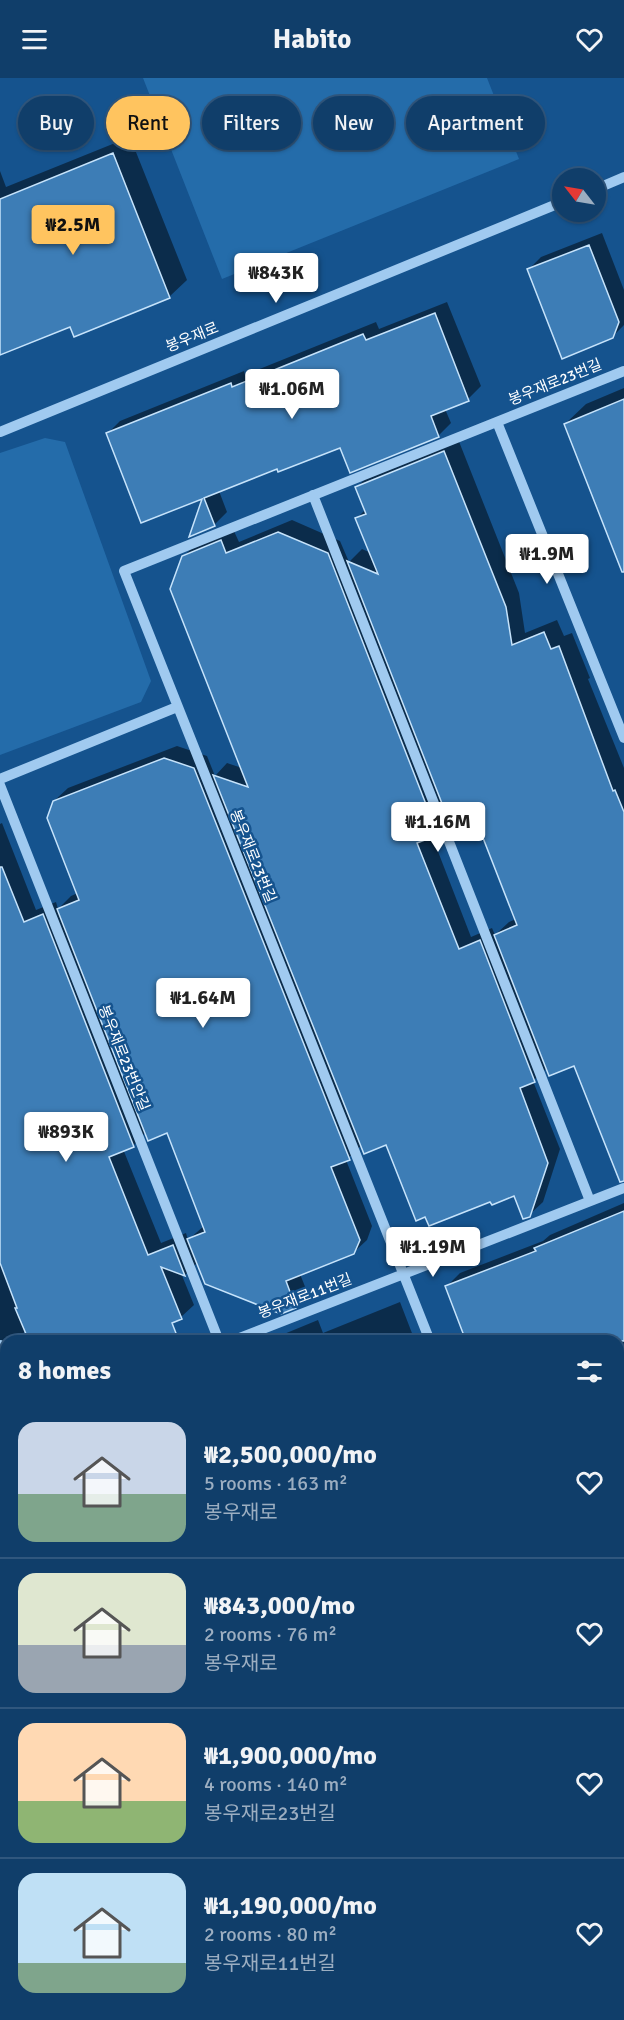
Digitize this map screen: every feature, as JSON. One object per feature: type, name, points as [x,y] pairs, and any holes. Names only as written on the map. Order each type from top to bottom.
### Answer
[{"type":"street","points":[[606,185],[624,177]]},
{"type":"street","name":"봉우재로","points":[[0,432],[552,206]]},
{"type":"street","name":"봉우재로23번길","points":[[428,1335],[124,571],[624,371]]},
{"type":"street","name":"봉우재로23번길","points":[[497,422],[624,738]]},
{"type":"street","points":[[313,495],[590,1201]]},
{"type":"street","points":[[0,779],[177,707]]},
{"type":"street","name":"봉우재로23번안길","points":[[0,785],[217,1335]]},
{"type":"street","name":"봉우재로11번길","points":[[247,1335],[624,1188]]},
{"type":"shaded area","points":[[143,78],[487,78],[494,96],[406,96],[406,150],[515,150],[519,159],[222,279],[171,150],[190,150],[190,96],[150,96]]},
{"type":"shaded area","points":[[45,438],[65,442],[151,681],[141,702],[0,755],[0,453]]},
{"type":"building","points":[[113,153],[170,298],[74,337],[70,327],[0,355],[0,199]]},
{"type":"building","points":[[589,245],[619,322],[613,338],[562,359],[527,269]]},
{"type":"building","points":[[435,313],[469,401],[431,416],[439,437],[350,473],[340,448],[278,472],[277,469],[204,498],[215,526],[189,537],[202,499],[141,523],[106,433],[231,383],[232,387],[363,334],[366,340]]},
{"type":"building","points":[[624,399],[624,572],[622,572],[564,424]]},
{"type":"building","points":[[444,451],[506,607],[512,645],[544,632],[551,649],[559,646],[613,791],[615,790],[624,812],[624,1181],[620,1182],[574,1066],[549,1076],[494,935],[517,925],[476,820],[452,829],[347,561],[378,574],[355,518],[366,514],[355,487]]},
{"type":"building","points":[[278,532],[328,553],[438,835],[417,843],[459,949],[480,940],[535,1082],[520,1088],[548,1163],[530,1217],[523,1219],[514,1196],[492,1205],[490,1202],[429,1226],[425,1217],[416,1221],[386,1145],[364,1154],[213,775],[248,787],[170,589],[182,556],[221,540],[226,553]]},
{"type":"building","points":[[164,758],[194,768],[350,1160],[331,1167],[360,1240],[354,1254],[286,1281],[296,1308],[281,1314],[205,1284],[187,1239],[205,1232],[167,1133],[148,1141],[57,909],[79,900],[47,818],[53,801]]},
{"type":"building","points":[[0,867],[2,867],[24,922],[43,914],[134,1147],[109,1157],[148,1255],[173,1245],[185,1276],[161,1267],[182,1319],[172,1323],[177,1335],[26,1335],[0,1263]]},
{"type":"building","points":[[624,1211],[624,1335],[464,1335],[445,1286],[536,1251],[534,1248]]}]
